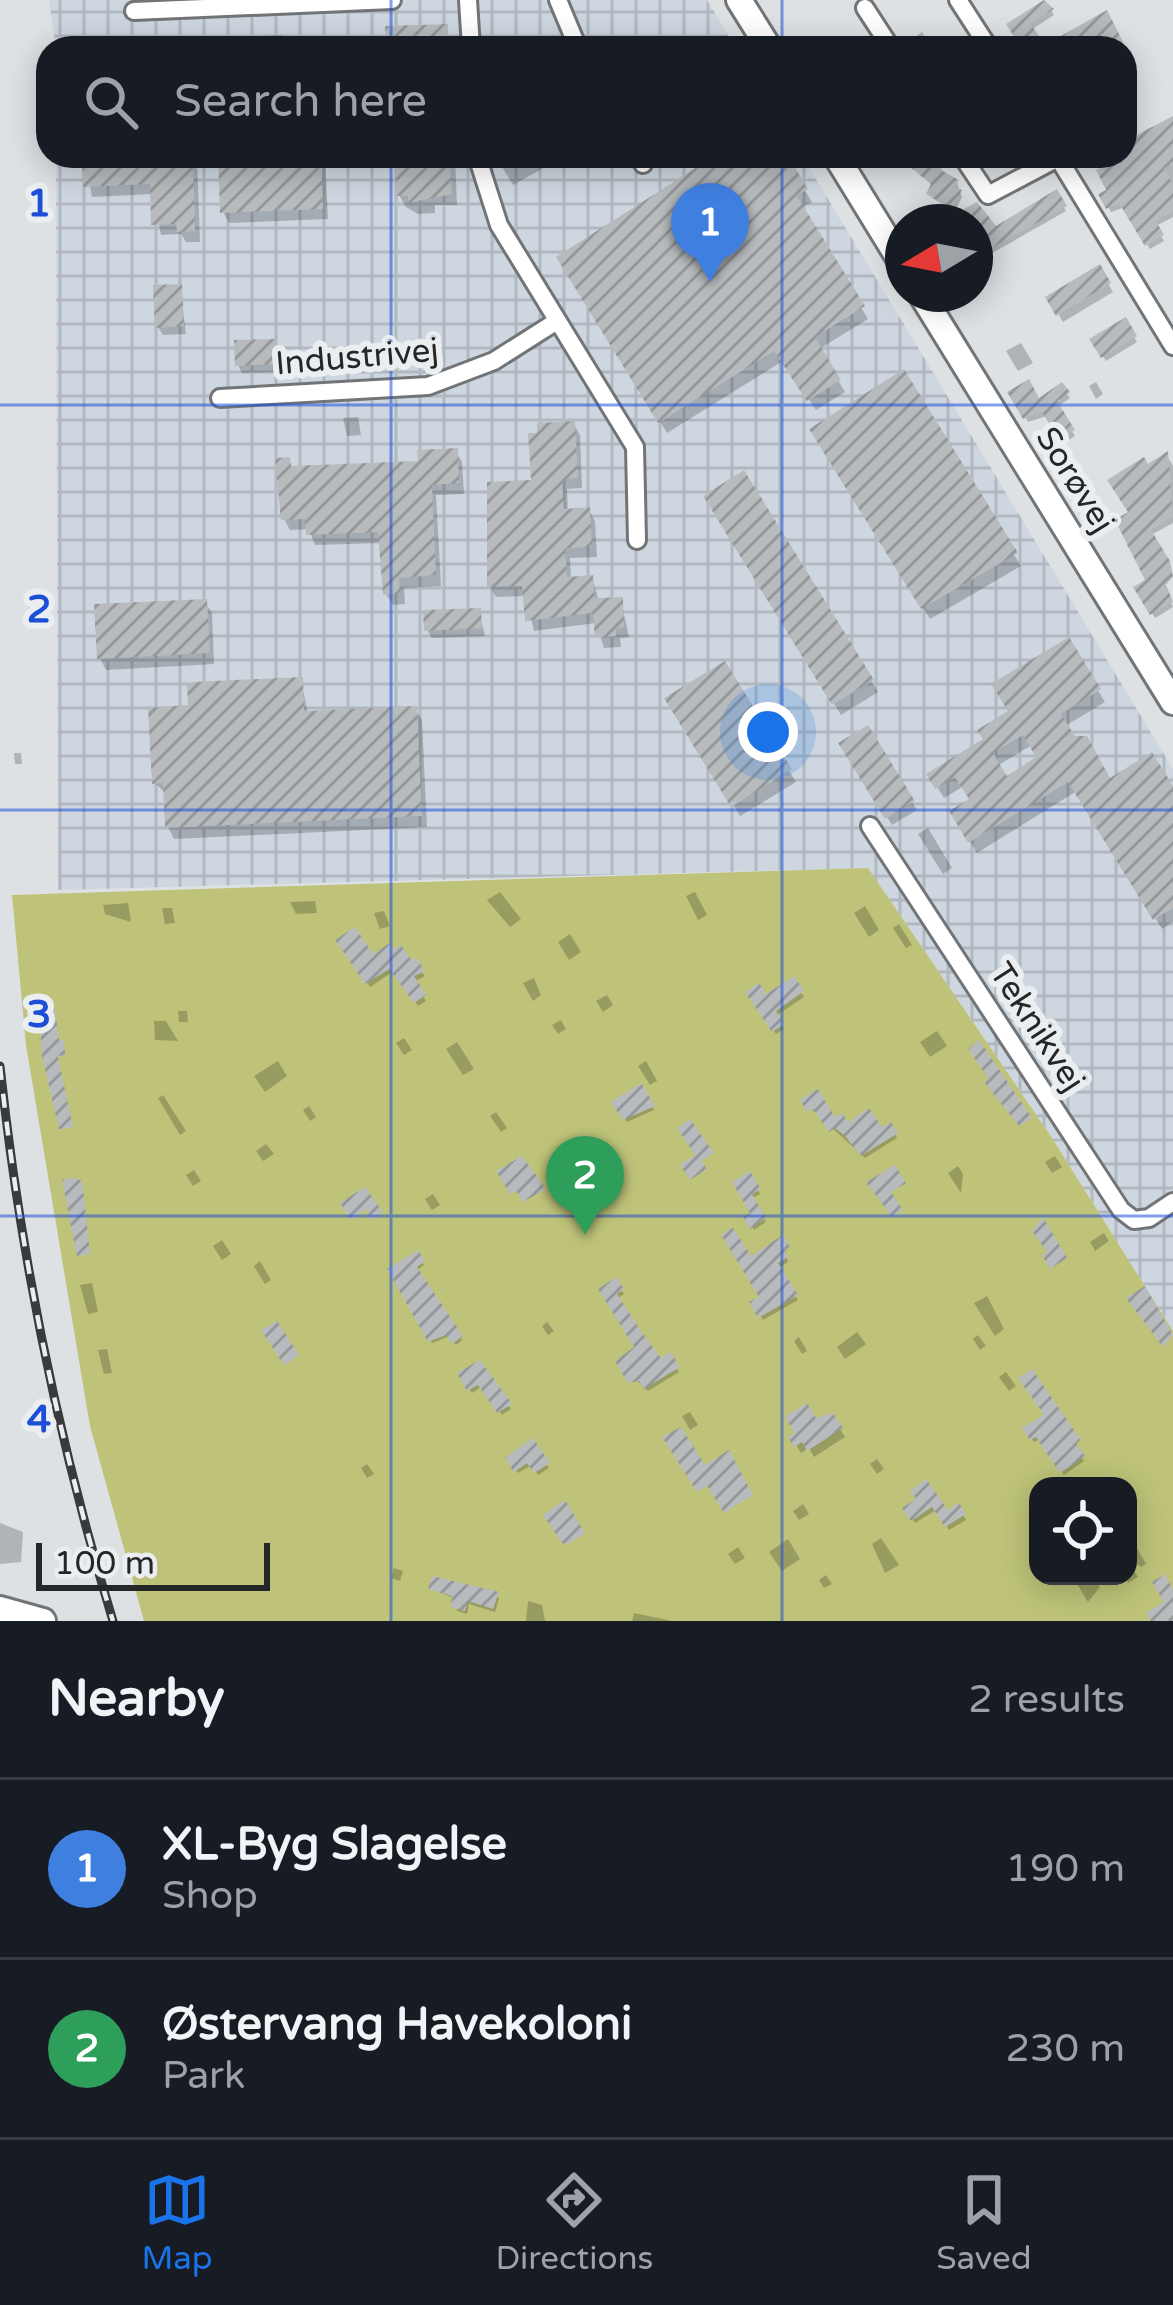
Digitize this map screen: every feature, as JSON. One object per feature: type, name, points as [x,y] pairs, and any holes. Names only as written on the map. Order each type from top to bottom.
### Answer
[{"type":"street","points":[[134,11],[392,0]]},
{"type":"street","points":[[468,0],[470,36]]},
{"type":"street","points":[[558,0],[573,36]]},
{"type":"street","points":[[739,0],[762,36]]},
{"type":"street","points":[[958,0],[980,36]]},
{"type":"street","points":[[865,8],[883,36]]},
{"type":"street","points":[[481,168],[500,225],[635,447],[638,540]]},
{"type":"street","points":[[843,168],[885,236]]},
{"type":"street","points":[[970,168],[988,195],[1038,168]]},
{"type":"street","points":[[1065,168],[1173,346]]},
{"type":"street","name":"Sorøvej","points":[[932,312],[1173,702]]},
{"type":"street","name":"Industrivej","points":[[220,398],[428,386],[494,361],[556,321]]},
{"type":"street","name":"Teknikvej","points":[[870,826],[1121,1210],[1134,1220],[1149,1218],[1173,1202]]},
{"type":"street","points":[[0,1610],[43,1621]]},
{"type":"shaded area","points":[[49,0],[707,0],[729,36],[54,36]]},
{"type":"shaded area","points":[[56,168],[809,168],[885,293],[885,312],[896,312],[1173,769],[1173,1331],[1052,1138],[868,868],[58,890]]},
{"type":"green space","points":[[868,868],[1052,1138],[1173,1331],[1173,1621],[144,1621],[90,1426],[26,1045],[12,895]]},
{"type":"building","points":[[1044,0],[1054,9],[1031,24],[1039,36],[1014,36],[1006,24]]},
{"type":"building","points":[[1107,10],[1120,36],[1061,36]]},
{"type":"building","points":[[448,24],[448,36],[385,36],[385,26]]},
{"type":"building","points":[[1173,116],[1173,164],[1164,168],[1173,185],[1173,211],[1156,221],[1164,235],[1145,246],[1119,203],[1106,209],[1098,194],[1106,190],[1096,170],[1137,168],[1137,135]]},
{"type":"building","points":[[82,168],[193,168],[195,231],[177,232],[176,224],[151,225],[150,184],[83,187]]},
{"type":"building","points":[[218,168],[321,168],[323,209],[220,213]]},
{"type":"building","points":[[395,168],[451,168],[452,194],[408,203],[408,195],[396,196]]},
{"type":"building","points":[[695,168],[795,168],[808,189],[797,196],[865,306],[815,337],[841,380],[807,401],[774,351],[658,423],[556,257]]},
{"type":"building","points":[[911,168],[941,168],[959,180],[955,187],[962,190],[954,204],[926,194],[931,184]]},
{"type":"building","points":[[1057,189],[1067,206],[993,247],[993,222],[996,226]]},
{"type":"building","points":[[1100,264],[1111,283],[1056,316],[1045,297]]},
{"type":"building","points":[[182,284],[184,326],[155,328],[153,285]]},
{"type":"building","points":[[1126,317],[1137,336],[1101,358],[1089,339]]},
{"type":"building","points":[[277,339],[278,364],[235,366],[234,340]]},
{"type":"building","points":[[904,369],[1018,553],[921,609],[809,429]]},
{"type":"building","points":[[1029,379],[1039,398],[1062,382],[1070,392],[1057,401],[1075,430],[1059,440],[1042,412],[1023,419],[1007,392]]},
{"type":"building","points":[[575,421],[578,478],[562,479],[564,509],[590,507],[592,547],[565,548],[567,577],[593,575],[595,598],[623,597],[624,627],[616,628],[616,636],[595,638],[593,613],[525,621],[522,586],[487,587],[487,482],[531,480],[528,433],[537,433],[537,423]]},
{"type":"building","points":[[458,448],[459,483],[432,485],[436,575],[399,578],[400,594],[383,595],[378,532],[306,535],[305,519],[281,520],[275,458],[290,457],[291,466],[418,461],[417,450]]},
{"type":"building","points":[[1168,451],[1173,517],[1151,530],[1170,561],[1173,577],[1165,582],[1173,602],[1150,615],[1133,587],[1145,580],[1115,520],[1128,512],[1107,480],[1144,457],[1148,464]]},
{"type":"building","points":[[744,470],[874,680],[832,705],[703,496]]},
{"type":"building","points":[[207,599],[210,653],[97,659],[94,604]]},
{"type":"building","points":[[481,608],[482,628],[424,631],[423,610]]},
{"type":"building","points":[[1069,637],[1101,689],[1061,714],[1075,736],[1087,736],[1110,778],[1152,752],[1173,786],[1173,908],[1153,920],[1068,782],[968,843],[949,811],[969,799],[955,777],[935,789],[926,774],[983,739],[977,730],[1008,711],[991,684]],"holes":[[[1023,735],[1036,757],[1007,776],[993,753]]]},
{"type":"building","points":[[725,661],[792,769],[731,807],[664,698]]},
{"type":"building","points":[[303,677],[304,711],[417,706],[422,816],[165,828],[163,783],[152,784],[148,708],[188,705],[187,685],[192,682]]},
{"type":"building","points":[[868,725],[915,801],[885,819],[838,743]]},
{"type":"building","points":[[355,927],[373,954],[390,943],[394,949],[401,945],[411,960],[416,957],[425,971],[414,976],[426,995],[414,1003],[389,969],[365,984],[335,940]]},
{"type":"building","points":[[794,976],[804,991],[776,1011],[784,1024],[772,1032],[745,992],[759,983],[766,994]]},
{"type":"building","points":[[55,1009],[59,1041],[64,1040],[65,1055],[58,1056],[73,1128],[59,1129],[42,1056],[39,1011]]},
{"type":"building","points":[[979,1040],[1032,1118],[1019,1126],[984,1082],[989,1079],[968,1049]]},
{"type":"building","points":[[641,1083],[655,1106],[623,1120],[611,1102]]},
{"type":"building","points":[[818,1089],[835,1117],[842,1113],[848,1122],[869,1108],[882,1127],[891,1122],[898,1133],[861,1156],[835,1128],[829,1132],[813,1109],[807,1112],[800,1100]]},
{"type":"building","points":[[690,1119],[714,1153],[701,1161],[707,1169],[690,1180],[680,1165],[695,1155],[677,1128]]},
{"type":"building","points":[[522,1156],[546,1189],[523,1202],[516,1191],[510,1194],[496,1171]]},
{"type":"building","points":[[895,1165],[906,1183],[891,1192],[903,1210],[892,1217],[866,1182]]},
{"type":"building","points":[[750,1171],[761,1189],[752,1194],[766,1218],[750,1229],[743,1217],[750,1213],[732,1182]]},
{"type":"building","points":[[62,1180],[82,1181],[90,1254],[77,1256]]},
{"type":"building","points":[[365,1187],[383,1212],[372,1220],[366,1209],[351,1220],[340,1203]]},
{"type":"building","points":[[1043,1217],[1067,1258],[1050,1269],[1042,1255],[1047,1252],[1032,1231]]},
{"type":"building","points":[[732,1227],[751,1256],[783,1235],[790,1247],[784,1251],[788,1257],[778,1263],[798,1295],[758,1318],[749,1302],[759,1297],[721,1235]]},
{"type":"building","points":[[418,1250],[425,1261],[417,1267],[463,1336],[452,1344],[446,1335],[428,1342],[387,1269]]},
{"type":"building","points":[[616,1277],[624,1289],[617,1294],[643,1334],[661,1358],[671,1352],[680,1367],[644,1389],[639,1381],[628,1383],[615,1361],[634,1347],[598,1289]]},
{"type":"building","points":[[1145,1286],[1173,1335],[1163,1347],[1126,1298]]},
{"type":"building","points":[[277,1321],[299,1355],[284,1365],[261,1330]]},
{"type":"building","points":[[480,1360],[512,1404],[497,1413],[478,1385],[467,1391],[457,1373]]},
{"type":"building","points":[[1032,1369],[1081,1440],[1076,1443],[1085,1456],[1060,1473],[1036,1437],[1030,1440],[1022,1428],[1044,1415],[1018,1378]]},
{"type":"building","points":[[807,1403],[816,1418],[833,1413],[843,1428],[807,1451],[802,1442],[794,1447],[788,1437],[795,1433],[785,1417]]},
{"type":"building","points":[[681,1427],[705,1465],[729,1450],[753,1495],[724,1513],[707,1486],[697,1492],[662,1437]]},
{"type":"building","points":[[533,1438],[550,1463],[534,1473],[527,1463],[514,1472],[505,1458]]},
{"type":"building","points":[[926,1479],[948,1510],[959,1503],[966,1514],[945,1527],[932,1507],[911,1521],[902,1508],[916,1499],[910,1491]]},
{"type":"building","points":[[565,1500],[585,1533],[568,1544],[562,1543],[543,1515]]},
{"type":"building","points":[[1165,1574],[1173,1590],[1173,1621],[1151,1621],[1146,1613],[1164,1602],[1152,1582]]},
{"type":"building","points":[[432,1576],[499,1592],[493,1609],[468,1601],[465,1611],[451,1607],[452,1596],[428,1589]]},
{"type":"railway","points":[[0,1066],[18,1207],[43,1346],[113,1621]]},
{"type":"place","name":"XL-Byg Slagelse","points":[[710,282]]},
{"type":"place","name":"Østervang Havekoloni","points":[[585,1235]]}]
